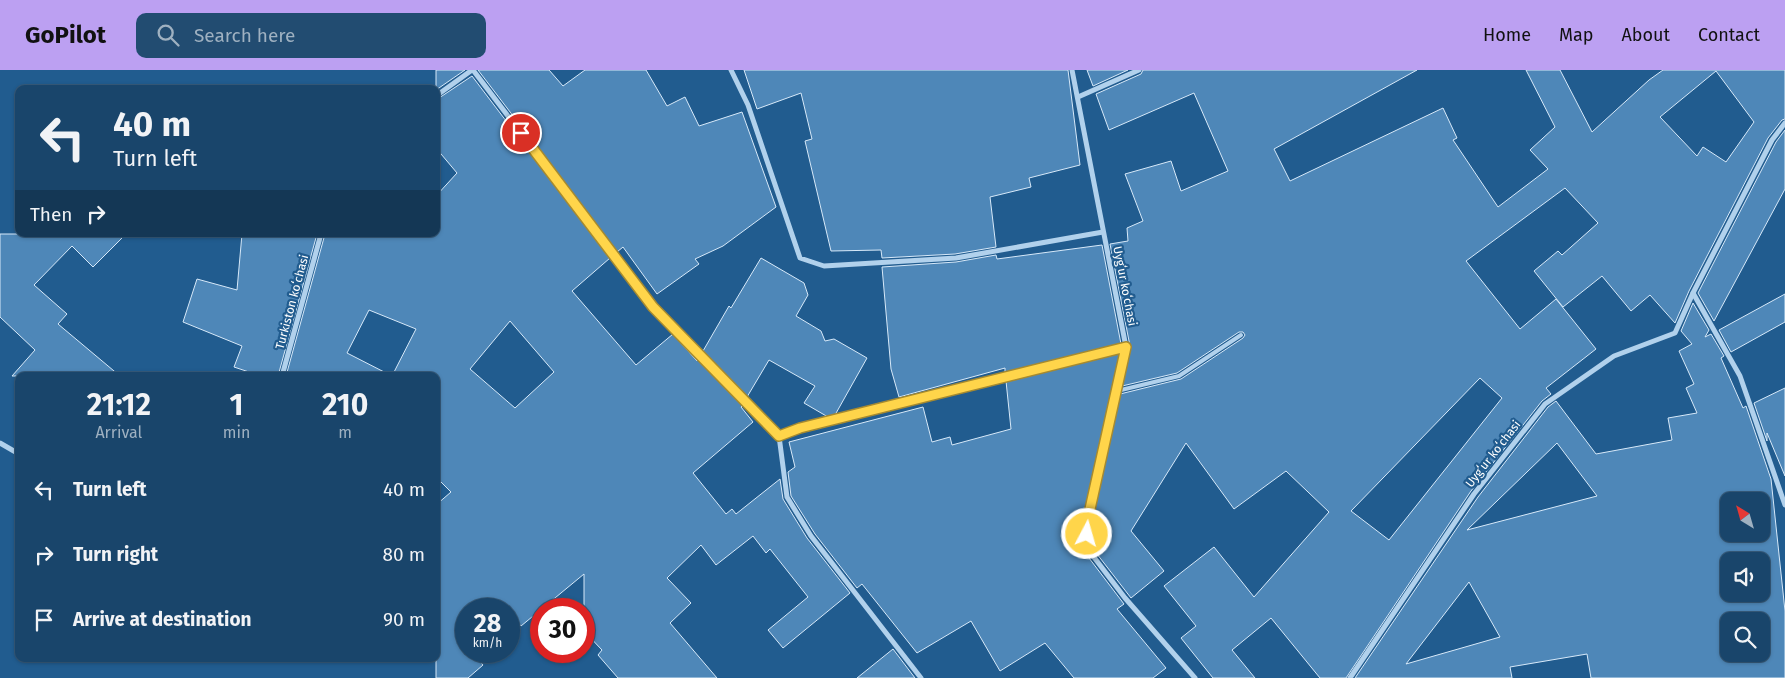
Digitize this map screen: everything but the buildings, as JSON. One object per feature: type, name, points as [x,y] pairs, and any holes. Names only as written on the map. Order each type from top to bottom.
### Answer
[{"type":"street","points":[[440,93],[473,70],[653,307],[779,436],[787,497],[811,536],[921,678]]},
{"type":"street","points":[[732,70],[748,105],[800,258],[824,266],[956,258],[1103,232]]},
{"type":"street","name":"Uygʻur koʻchasi","points":[[1072,70],[1126,347],[1090,509],[1087,534],[1093,556],[1125,598],[1195,678]]},
{"type":"street","points":[[1078,98],[1139,70]]},
{"type":"street","name":"Uygʻur koʻchasi","points":[[1350,678],[1474,494],[1545,404],[1614,356],[1675,333],[1693,292],[1772,140],[1785,123]]},
{"type":"street","name":"Turkiston koʻchasi","points":[[283,372],[320,237]]},
{"type":"street","points":[[1693,292],[1740,376],[1785,505]]},
{"type":"street","points":[[779,436],[800,428],[1126,347]]},
{"type":"street","points":[[0,443],[15,452]]},
{"type":"lane","points":[[1117,390],[1179,376],[1241,335]]},
{"type":"route","points":[[521,133],[653,307],[779,436],[800,428],[1126,347],[1090,509],[1087,534]]}]
